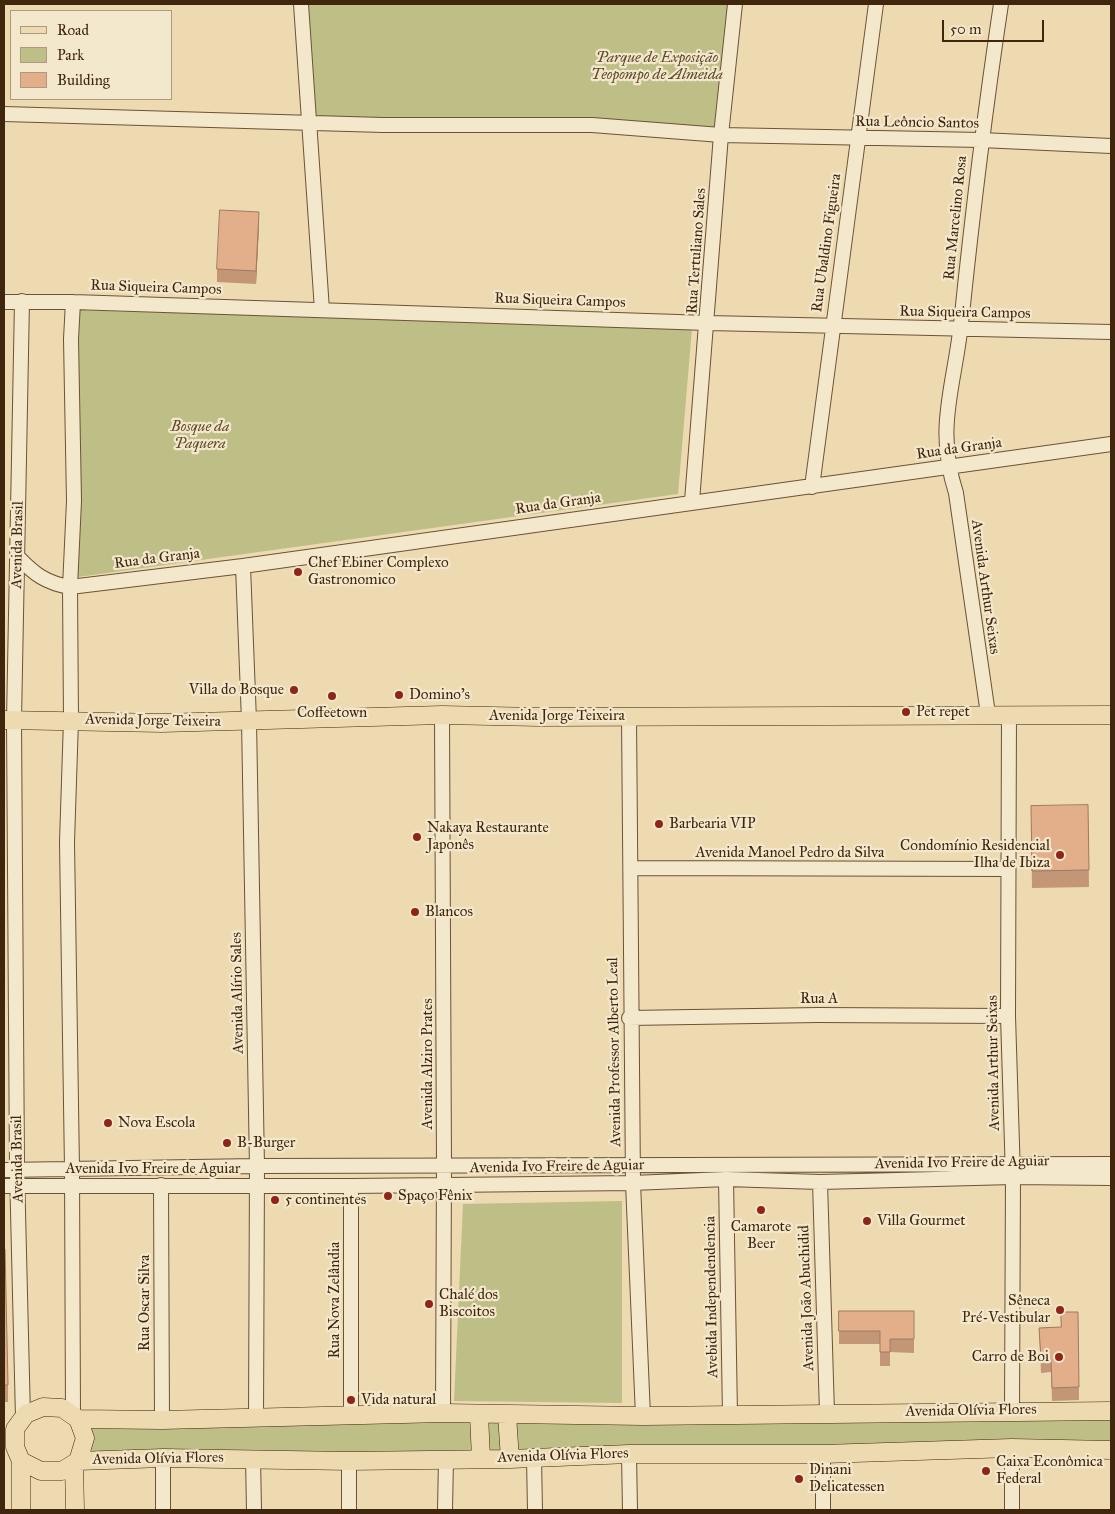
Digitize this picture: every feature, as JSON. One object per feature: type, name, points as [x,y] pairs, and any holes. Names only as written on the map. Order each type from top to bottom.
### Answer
[{"type":"main road","name":"Avenida Jorge Teixeira","points":[[9,720],[162,723],[442,715],[628,717],[988,714],[1111,715]]},
{"type":"main road","name":"Avenida Olívia Flores","points":[[18,1418],[43,1407],[62,1408],[76,1416],[162,1420],[442,1413],[643,1416],[1111,1411]]},
{"type":"main road","points":[[479,1415],[481,1458]]},
{"type":"main road","points":[[507,1415],[510,1459]]},
{"type":"main road","points":[[75,1510],[76,1462],[85,1438],[76,1416]]},
{"type":"main road","name":"Avenida Brasil","points":[[18,1418],[14,1447],[21,1510]]},
{"type":"main road","name":"Avenida Olívia Flores","points":[[15,1459],[41,1471],[62,1471],[76,1462],[163,1458],[348,1461],[510,1459],[629,1454],[823,1454],[1012,1448],[1111,1450]]},
{"type":"street","points":[[301,4],[322,310]]},
{"type":"street","name":"Rua Tertuliano Sales","points":[[692,501],[708,323],[721,135],[735,4]]},
{"type":"street","name":"Rua Ubaldino Figueira","points":[[812,487],[876,4]]},
{"type":"street","name":"Rua Marcelino Rosa","points":[[947,466],[945,435],[948,402],[960,328],[981,140],[1002,4]]},
{"type":"street","name":"Rua Leôncio Santos","points":[[4,114],[383,125],[592,125],[721,135],[981,140],[1111,146]]},
{"type":"street","name":"Rua Siqueira Campos","points":[[10,300],[708,323],[1111,332]]},
{"type":"street","name":"Avenida Brasil","points":[[10,300],[18,557],[9,720],[10,1170],[18,1186],[18,1418]]},
{"type":"street","points":[[72,302],[74,501],[70,587],[71,720],[67,842],[76,1416]]},
{"type":"street","name":"Rua da Granja","points":[[18,557],[37,576],[51,583],[70,587],[243,566],[692,501],[812,487],[947,466],[1111,444]]},
{"type":"street","name":"Avenida Arthur Seixas","points":[[947,466],[956,493],[988,714]]},
{"type":"street","name":"Avenida Alírio Sales","points":[[243,566],[249,721],[257,1166],[256,1419]]},
{"type":"street","name":"Avenida Arthur Seixas","points":[[1009,714],[1008,1016],[1012,1170],[1012,1411]]},
{"type":"street","name":"Avenida Alziro Prates","points":[[442,715],[444,1166],[442,1413]]},
{"type":"street","name":"Avenida Professor Alberto Leal","points":[[628,717],[633,1183],[643,1416]]},
{"type":"street","name":"Avenida Manoel Pedro da Silva","points":[[631,868],[1008,869]]},
{"type":"street","name":"Rua A","points":[[630,1018],[818,1015],[1008,1016]]},
{"type":"street","name":"Avenida Ivo Freire de Aguiar","points":[[4,1186],[351,1186],[633,1183],[726,1179],[820,1182],[1111,1164]]},
{"type":"street","name":"Avenida Ivo Freire de Aguiar","points":[[10,1170],[257,1166],[634,1165],[1012,1170],[1111,1178]]},
{"type":"street","name":"Avebida Independendencia","points":[[726,1179],[730,1415]]},
{"type":"street","name":"Avenida João Abuchidid","points":[[820,1182],[827,1413]]},
{"type":"street","name":"Rua Oscar Silva","points":[[161,1185],[162,1420]]},
{"type":"street","name":"Rua Nova Zelândia","points":[[351,1186],[351,1414]]},
{"type":"street","points":[[1012,1448],[1012,1510]]},
{"type":"street","points":[[629,1454],[630,1510]]},
{"type":"street","points":[[823,1454],[823,1510]]},
{"type":"street","points":[[163,1458],[163,1510]]},
{"type":"street","points":[[253,1458],[254,1510]]},
{"type":"street","points":[[534,1458],[534,1510]]},
{"type":"street","points":[[445,1510],[446,1459]]},
{"type":"street","points":[[348,1461],[349,1510]]},
{"type":"green space","name":"Parque de Exposição Teopompo de Almeida","points":[[301,4],[729,4],[721,135],[306,124]]},
{"type":"green space","name":"Bosque da Paquera","points":[[72,310],[692,328],[678,494],[78,577]]},
{"type":"green space","points":[[622,1201],[622,1403],[454,1401],[463,1204]]},
{"type":"green space","points":[[1111,1413],[1111,1448],[78,1461],[78,1417]]},
{"type":"building","points":[[220,210],[259,212],[256,271],[217,269]]},
{"type":"building","name":"Condomínio Residencial Ilha de Ibiza","points":[[1088,805],[1089,870],[1032,871],[1031,806]]},
{"type":"building","points":[[5,1249],[8,1385],[4,1385]]},
{"type":"building","points":[[839,1311],[914,1311],[914,1339],[890,1339],[890,1352],[880,1352],[880,1331],[839,1331]]},
{"type":"building","name":"Carro de Boi","points":[[1061,1312],[1078,1312],[1079,1387],[1052,1388],[1051,1359],[1041,1359],[1039,1328],[1061,1327]]},
{"type":"place","name":"Chef Ebiner Complexo Gastronomico","points":[[298,572]]},
{"type":"place","name":"Villa do Bosque","points":[[294,690]]},
{"type":"place","name":"Domino's","points":[[399,695]]},
{"type":"place","name":"Coffeetown","points":[[332,696]]},
{"type":"place","name":"Pet repet","points":[[906,712]]},
{"type":"place","name":"Barbearia VIP","points":[[659,824]]},
{"type":"place","name":"Nakaya Restaurante Japonês","points":[[417,837]]},
{"type":"place","name":"Condomínio Residencial Ilha de Ibiza","points":[[1060,855]]},
{"type":"place","name":"Blancos","points":[[415,912]]},
{"type":"place","name":"Nova Escola","points":[[108,1123]]},
{"type":"place","name":"B-Burger","points":[[227,1143]]},
{"type":"place","name":"Spaço Fênix","points":[[388,1196]]},
{"type":"place","name":"5 continentes","points":[[275,1200]]},
{"type":"place","name":"Camarote Beer","points":[[761,1210]]},
{"type":"place","name":"Villa Gourmet","points":[[867,1221]]},
{"type":"place","name":"Chalé dos Biscoitos","points":[[429,1304]]},
{"type":"place","name":"Sêneca Pré-Vestibular","points":[[1060,1310]]},
{"type":"place","name":"Carro de Boi","points":[[1059,1357]]},
{"type":"place","name":"Vida natural","points":[[351,1400]]},
{"type":"place","name":"Caixa Econômica Federal","points":[[986,1471]]},
{"type":"place","name":"Dinani Delicatessen","points":[[799,1479]]}]
